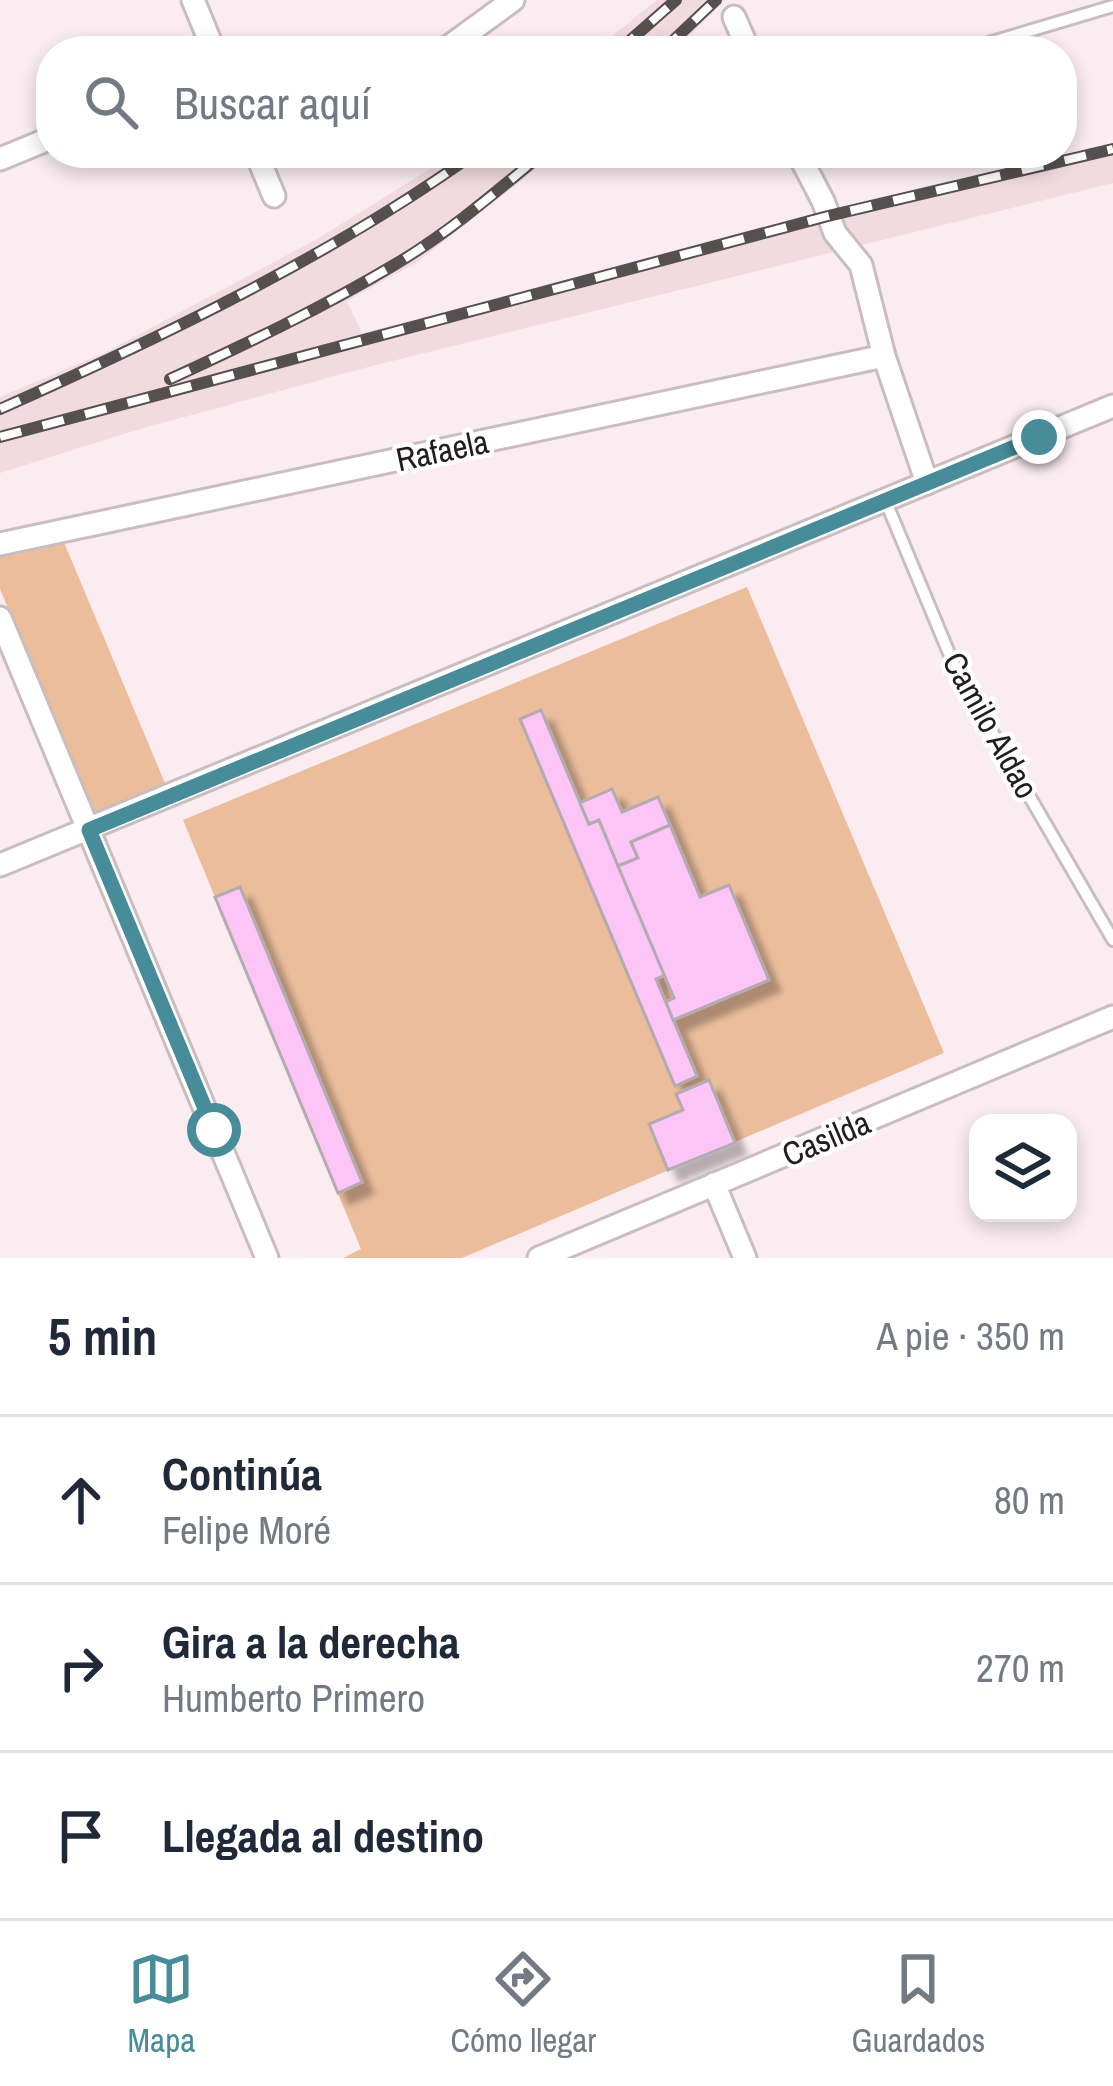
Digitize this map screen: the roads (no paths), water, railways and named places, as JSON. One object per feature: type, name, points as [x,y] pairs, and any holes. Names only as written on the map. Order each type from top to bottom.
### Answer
[{"type":"street","points":[[194,0],[208,36]]},
{"type":"street","points":[[463,36],[514,0]]},
{"type":"street","points":[[734,17],[742,36]]},
{"type":"street","points":[[0,159],[36,144]]},
{"type":"street","points":[[262,168],[274,196]]},
{"type":"street","points":[[805,168],[835,233],[861,265],[884,356],[927,483]]},
{"type":"street","name":"Rafaela","points":[[0,544],[884,356]]},
{"type":"street","points":[[0,866],[1113,406]]},
{"type":"street","points":[[0,618],[267,1258]]},
{"type":"street","name":"Casilda","points":[[539,1258],[1113,1017]]},
{"type":"street","points":[[714,1184],[746,1258]]},
{"type":"lane","points":[[1010,36],[1113,6]]},
{"type":"lane","name":"Camilo Aldao","points":[[886,501],[956,670],[1113,940]]},
{"type":"railway","points":[[635,36],[676,0]]},
{"type":"railway","points":[[678,36],[716,0]]},
{"type":"railway","points":[[1077,157],[1113,149]]},
{"type":"railway","points":[[0,409],[244,293],[363,226],[453,168]]},
{"type":"railway","points":[[170,379],[312,311],[394,265],[524,168]]},
{"type":"railway","points":[[0,437],[828,216],[1032,168]]}]
